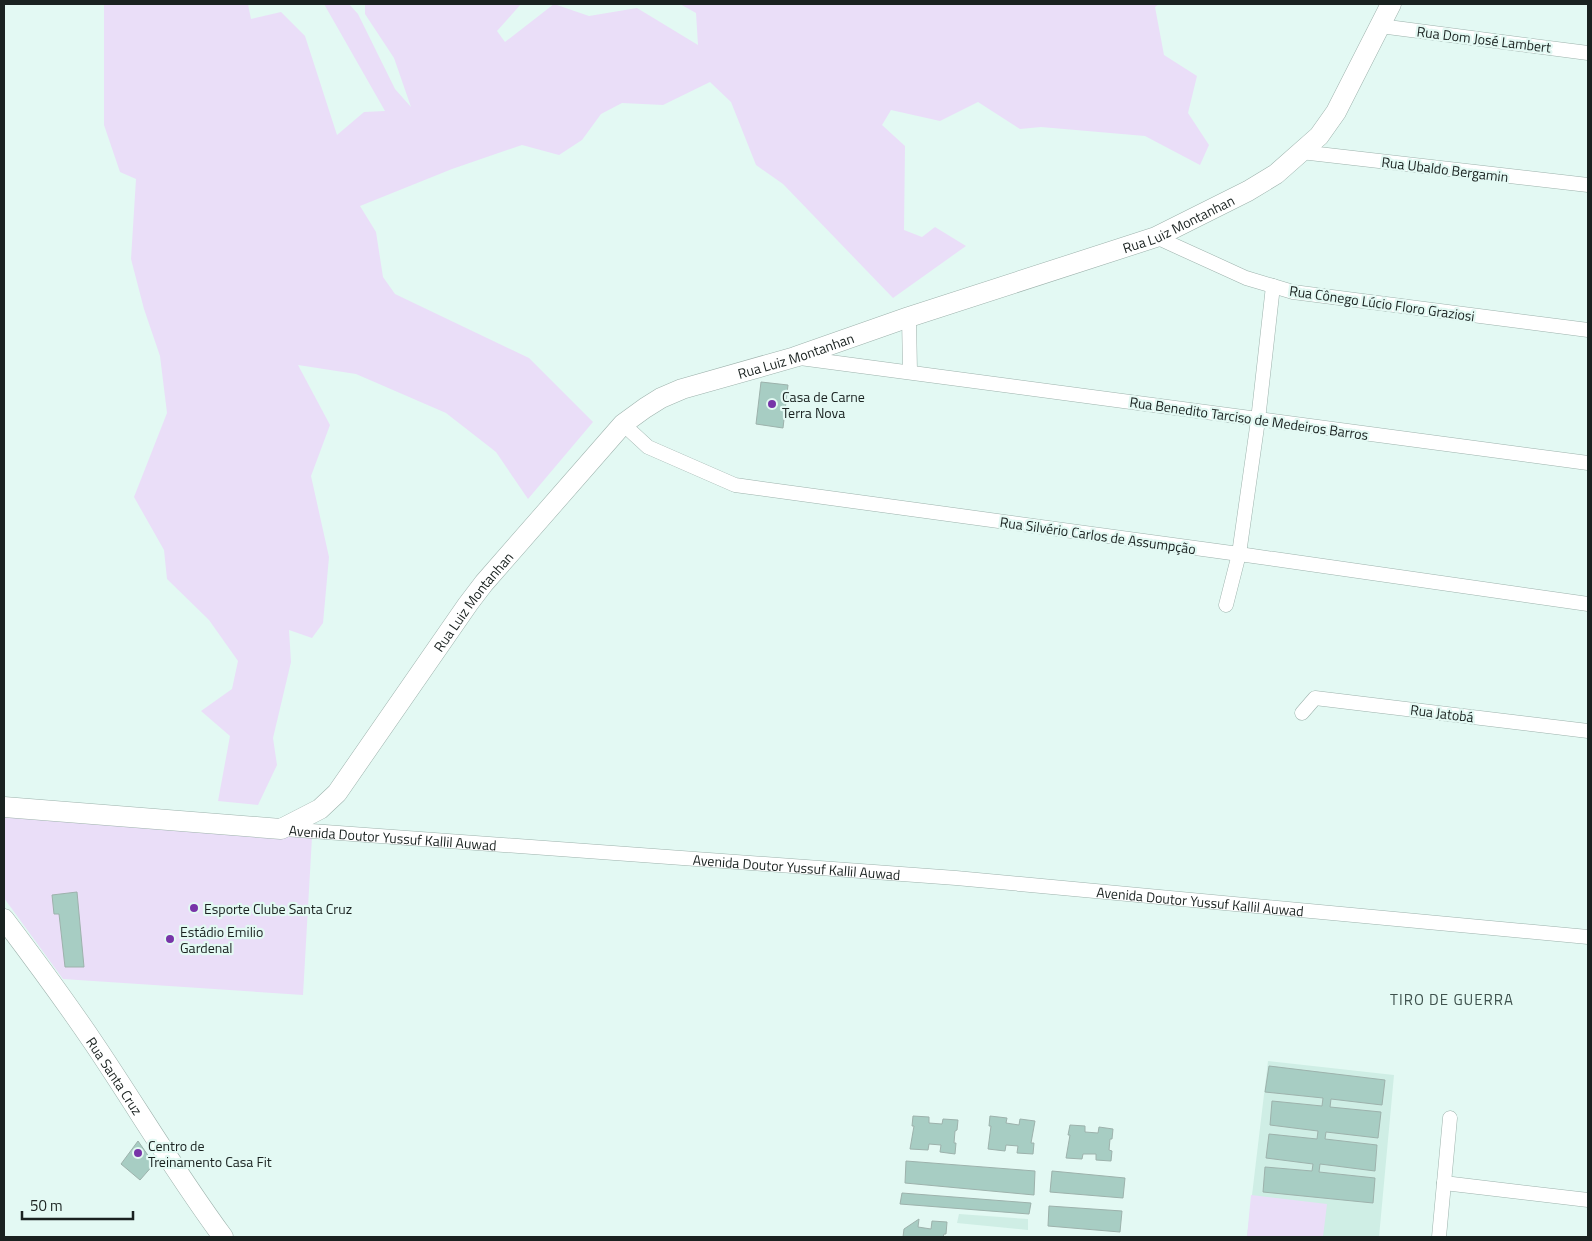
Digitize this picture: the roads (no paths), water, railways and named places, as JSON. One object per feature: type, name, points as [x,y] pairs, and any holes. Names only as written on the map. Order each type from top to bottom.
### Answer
[{"type":"street","name":"Rua Luiz Montanhan","points":[[281,829],[320,808],[337,794],[484,583],[623,424],[661,398],[682,389],[795,357],[909,317],[1156,237],[1248,190],[1276,174],[1320,136],[1336,112],[1391,4]]},
{"type":"street","name":"Rua Dom José Lambert","points":[[1380,26],[1588,53]]},
{"type":"street","name":"Rua Ubaldo Bergamin","points":[[1301,152],[1588,185]]},
{"type":"street","name":"Rua Cônego Lúcio Floro Graziosi","points":[[1156,237],[1246,278],[1293,292],[1588,330]]},
{"type":"street","points":[[1226,604],[1239,554],[1258,420],[1273,286]]},
{"type":"street","points":[[909,317],[910,372]]},
{"type":"street","name":"Rua Benedito Tarciso de Medeiros Barros","points":[[795,357],[1588,463]]},
{"type":"street","name":"Rua Silvério Carlos de Assumpção","points":[[623,424],[648,446],[735,485],[1588,604]]},
{"type":"street","name":"Rua Jatobá","points":[[1302,713],[1315,698],[1588,731]]},
{"type":"street","name":"Avenida Doutor Yussuf Kallil Auwad","points":[[4,807],[956,878],[1588,937]]},
{"type":"street","name":"Rua Santa Cruz","points":[[4,919],[46,975],[95,1046],[153,1137],[223,1237]]},
{"type":"street","points":[[1439,1237],[1450,1118]]},
{"type":"street","points":[[1444,1182],[1588,1200]]},
{"type":"place","name":"Casa de Carne Terra Nova","points":[[772,404]]},
{"type":"place","name":"Esporte Clube Santa Cruz","points":[[194,908]]},
{"type":"place","name":"Estádio Emilio Gardenal","points":[[170,939]]},
{"type":"place","name":"Centro de Treinamento Casa Fit","points":[[138,1153]]},
{"type":"district","name":"TIRO DE GUERRA","points":[[1452,999]]}]
